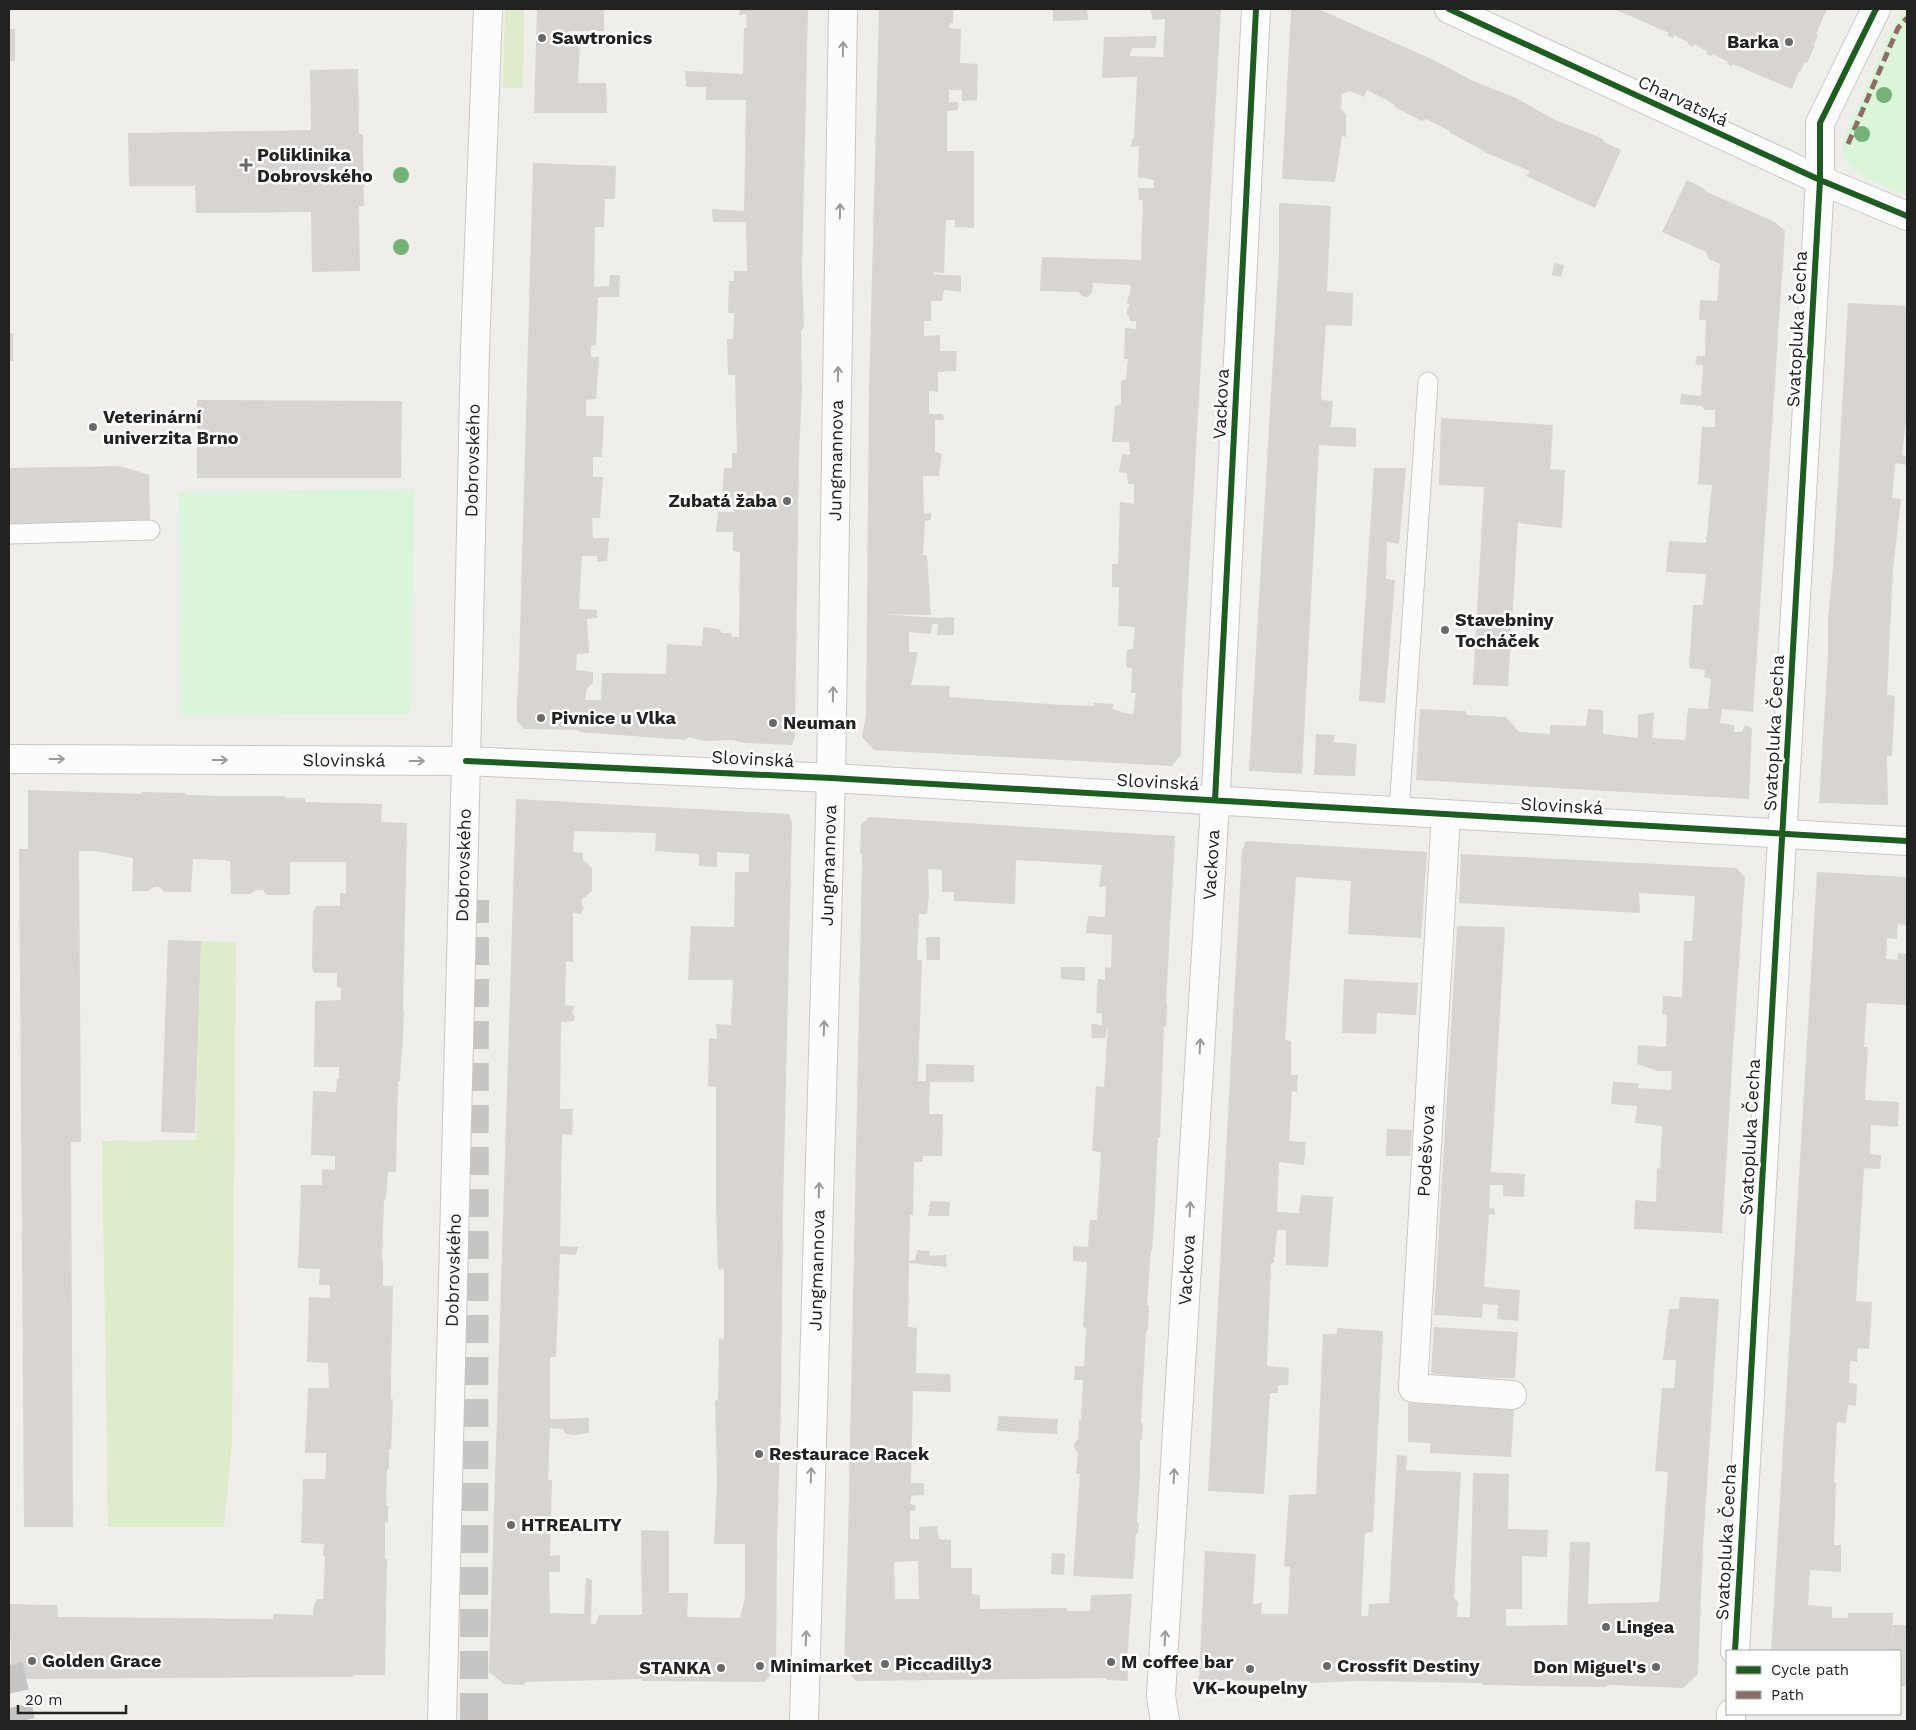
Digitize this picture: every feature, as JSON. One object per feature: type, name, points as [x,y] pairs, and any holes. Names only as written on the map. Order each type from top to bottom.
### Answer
[{"type":"street","name":"Dobrovského","points":[[442,1721],[475,340],[488,9]]},
{"type":"street","name":"Jungmannova","points":[[804,1721],[831,778],[843,9]]},
{"type":"street","name":"Vackova","points":[[1165,1721],[1161,1696],[1215,800],[1256,9]]},
{"type":"street","name":"Charvatská","points":[[1449,9],[1820,180],[1907,216]]},
{"type":"street","name":"Svatopluka Čecha","points":[[1735,1650],[1784,834],[1820,180],[1820,123],[1831,97],[1876,9]]},
{"type":"street","name":"Slovinská","points":[[9,759],[466,761],[831,778],[1907,841]]},
{"type":"street","name":"Podešvova","points":[[1446,814],[1413,1388],[1512,1395]]},
{"type":"lane","points":[[1399,811],[1428,382]]},
{"type":"lane","points":[[9,534],[150,530]]},
{"type":"green space","points":[[505,9],[524,9],[523,88],[503,88]]},
{"type":"green space","points":[[1907,9],[1907,196],[1859,173],[1845,158],[1842,144],[1893,26],[1901,12]]},
{"type":"green space","points":[[415,489],[410,714],[181,715],[179,492]]},
{"type":"green space","points":[[201,941],[236,942],[232,1445],[224,1527],[108,1527],[102,1141],[196,1140]]},
{"type":"building","points":[[537,9],[604,9],[604,31],[569,31],[570,43],[580,44],[578,83],[606,83],[607,113],[534,113]]},
{"type":"building","points":[[740,9],[808,9],[802,272],[804,327],[801,331],[802,392],[799,453],[795,736],[792,745],[746,743],[732,740],[703,741],[689,737],[685,740],[579,732],[579,730],[524,729],[517,721],[517,702],[533,163],[616,166],[615,199],[605,199],[604,227],[595,227],[594,287],[609,286],[610,275],[620,275],[619,297],[598,297],[596,345],[591,346],[591,357],[599,357],[596,399],[586,400],[586,416],[604,416],[602,457],[593,457],[593,477],[603,477],[600,518],[592,518],[593,538],[609,538],[607,561],[597,562],[597,556],[582,556],[579,609],[597,610],[597,618],[587,619],[589,653],[577,654],[576,670],[593,672],[593,683],[587,688],[585,700],[601,700],[602,673],[666,674],[667,644],[702,646],[703,627],[719,629],[722,633],[731,633],[732,637],[739,637],[740,552],[733,551],[733,532],[716,532],[718,512],[734,512],[732,497],[722,497],[724,468],[732,468],[732,453],[737,453],[735,375],[728,375],[727,339],[733,339],[734,313],[728,313],[729,281],[734,281],[734,271],[747,271],[746,222],[713,222],[712,209],[744,211],[746,100],[706,100],[706,87],[686,87],[685,71],[743,74],[744,28],[747,27],[746,14],[739,15]]},
{"type":"building","points":[[879,9],[953,9],[953,23],[950,23],[949,28],[961,29],[960,63],[978,64],[977,100],[962,101],[962,90],[949,90],[949,102],[958,102],[958,110],[947,111],[947,151],[974,151],[974,228],[955,227],[955,220],[946,220],[944,273],[933,272],[933,274],[961,276],[961,292],[944,290],[942,301],[931,301],[931,321],[924,321],[924,336],[940,335],[940,351],[957,351],[956,371],[938,372],[938,392],[929,391],[929,414],[943,414],[944,420],[935,420],[935,452],[942,453],[939,476],[923,476],[924,514],[931,513],[931,520],[925,521],[923,555],[927,555],[931,615],[881,614],[938,618],[954,617],[954,635],[937,635],[938,624],[932,624],[931,634],[909,632],[909,652],[918,652],[911,685],[950,686],[949,697],[1062,705],[1095,706],[1094,703],[1114,704],[1112,709],[1133,715],[1136,693],[1131,693],[1132,668],[1126,667],[1127,650],[1133,649],[1135,627],[1118,626],[1119,587],[1112,587],[1112,564],[1118,564],[1120,502],[1134,504],[1134,484],[1128,484],[1127,473],[1119,472],[1122,454],[1130,455],[1129,442],[1112,442],[1115,406],[1121,405],[1121,381],[1126,379],[1128,359],[1124,359],[1125,328],[1136,329],[1136,321],[1130,321],[1127,314],[1127,309],[1130,305],[1127,303],[1131,285],[1093,283],[1092,293],[1088,297],[1082,296],[1078,292],[1040,291],[1042,257],[1141,260],[1143,200],[1139,200],[1138,188],[1154,188],[1154,180],[1138,177],[1139,146],[1131,147],[1132,139],[1134,139],[1137,77],[1102,78],[1104,37],[1157,36],[1155,48],[1132,48],[1129,56],[1163,57],[1165,19],[1153,20],[1150,9],[1221,9],[1182,696],[1181,755],[1172,766],[874,750],[862,737],[866,715],[869,391]]},
{"type":"building","points":[[1053,9],[1087,9],[1088,20],[1053,21]]},
{"type":"building","points":[[1294,9],[1318,9],[1434,60],[1473,81],[1516,98],[1555,120],[1603,139],[1604,142],[1621,150],[1595,208],[1526,176],[1530,171],[1489,154],[1426,119],[1422,121],[1367,90],[1364,97],[1350,91],[1342,94],[1341,109],[1346,114],[1346,137],[1342,136],[1335,182],[1282,179],[1291,11]]},
{"type":"building","points":[[1614,9],[1827,9],[1816,34],[1818,35],[1815,46],[1807,63],[1805,62],[1799,71],[1792,89],[1733,64],[1732,66],[1727,64],[1728,62],[1713,54],[1712,56],[1706,54],[1707,51],[1694,44],[1693,47],[1687,44],[1688,42],[1674,35],[1673,38],[1667,35],[1669,33]]},
{"type":"building","points":[[9,29],[15,29],[15,61],[9,61]]},
{"type":"building","name":"Poliklinika Dobrovského","points":[[358,69],[359,134],[363,134],[364,206],[359,206],[360,271],[312,272],[311,212],[196,213],[195,186],[129,186],[128,133],[311,130],[310,70]]},
{"type":"building","points":[[1687,180],[1707,192],[1775,222],[1785,231],[1753,712],[1722,709],[1720,723],[1734,725],[1734,732],[1742,732],[1745,725],[1752,728],[1749,799],[1416,780],[1420,709],[1465,711],[1467,715],[1506,717],[1519,732],[1550,734],[1550,725],[1586,726],[1588,709],[1603,710],[1603,734],[1638,738],[1638,715],[1654,712],[1652,738],[1685,740],[1688,708],[1708,709],[1711,679],[1704,677],[1705,670],[1689,668],[1693,605],[1703,605],[1706,574],[1666,572],[1669,541],[1706,543],[1712,485],[1698,484],[1702,427],[1715,427],[1715,410],[1705,410],[1702,406],[1680,404],[1681,394],[1701,396],[1703,365],[1695,364],[1697,356],[1705,356],[1706,320],[1699,320],[1700,300],[1717,301],[1720,264],[1709,259],[1706,252],[1662,232]]},
{"type":"building","points":[[1279,203],[1331,206],[1327,291],[1353,293],[1352,326],[1326,325],[1321,395],[1322,400],[1333,401],[1331,426],[1321,426],[1356,428],[1356,447],[1319,445],[1302,774],[1249,771],[1279,256]]},
{"type":"building","points":[[1554,263],[1564,265],[1561,277],[1552,275]]},
{"type":"building","points":[[1848,303],[1907,306],[1907,411],[1902,455],[1907,456],[1907,465],[1895,463],[1892,498],[1901,499],[1893,569],[1887,695],[1895,696],[1892,756],[1887,756],[1888,805],[1819,803],[1828,655],[1828,617],[1833,568]]},
{"type":"building","points":[[9,333],[13,333],[13,361],[9,361]]},
{"type":"building","points":[[197,400],[402,401],[401,478],[197,478]]},
{"type":"building","points":[[1441,418],[1553,425],[1550,469],[1565,470],[1562,528],[1518,523],[1508,686],[1473,685],[1484,487],[1439,485]]},
{"type":"building","points":[[120,466],[149,475],[150,522],[9,524],[9,468]]},
{"type":"building","points":[[1374,468],[1406,468],[1399,544],[1387,542],[1386,579],[1395,580],[1385,703],[1359,701]]},
{"type":"building","points":[[1316,734],[1335,735],[1333,742],[1357,744],[1355,776],[1314,775]]},
{"type":"building","points":[[28,790],[142,794],[142,792],[186,793],[186,795],[220,796],[285,796],[285,798],[305,798],[305,802],[382,804],[381,822],[407,823],[404,1010],[400,1081],[398,1082],[396,1172],[388,1172],[386,1200],[384,1199],[382,1259],[383,1286],[393,1286],[391,1399],[393,1399],[391,1449],[389,1449],[389,1470],[387,1469],[386,1506],[388,1505],[388,1523],[385,1522],[385,1559],[387,1559],[385,1675],[353,1675],[354,1677],[12,1679],[9,1604],[57,1605],[58,1617],[273,1619],[273,1614],[313,1615],[313,1608],[317,1599],[323,1599],[324,1544],[301,1543],[303,1479],[325,1479],[326,1467],[326,1453],[305,1453],[308,1388],[329,1388],[328,1363],[307,1362],[309,1297],[330,1298],[330,1285],[319,1285],[320,1269],[298,1268],[301,1185],[322,1185],[322,1169],[335,1170],[335,1156],[311,1155],[313,1091],[336,1092],[337,1079],[339,1079],[339,1067],[314,1067],[315,1001],[341,1000],[341,988],[337,987],[337,973],[314,973],[312,968],[313,911],[317,906],[340,906],[340,893],[346,893],[346,862],[290,862],[290,895],[267,895],[263,890],[256,890],[250,894],[231,894],[230,861],[193,859],[191,892],[164,892],[160,887],[154,887],[148,891],[132,891],[133,858],[95,851],[79,851],[81,1142],[71,1142],[73,1527],[24,1527],[19,849],[28,849]]},
{"type":"building","points":[[516,799],[789,814],[792,823],[783,1208],[776,1671],[764,1682],[642,1681],[642,1679],[526,1682],[523,1685],[504,1684],[489,1672]],"holes":[[[574,831],[656,833],[655,851],[699,854],[699,866],[717,867],[717,852],[749,854],[749,872],[735,872],[734,927],[691,926],[688,980],[733,980],[731,1025],[716,1024],[717,1039],[709,1038],[708,1086],[716,1087],[718,1269],[724,1270],[724,1339],[719,1338],[718,1401],[715,1400],[717,1482],[714,1544],[745,1544],[745,1597],[740,1618],[687,1617],[688,1593],[669,1593],[669,1531],[641,1530],[642,1615],[599,1615],[596,1624],[591,1624],[592,1580],[586,1577],[584,1614],[550,1613],[549,1572],[560,1572],[560,1555],[550,1556],[552,1480],[548,1480],[550,1428],[563,1429],[565,1434],[589,1433],[589,1418],[550,1419],[550,1357],[556,1357],[560,1254],[576,1255],[578,1247],[560,1246],[562,1134],[572,1135],[573,1109],[560,1109],[561,1022],[574,1021],[575,1017],[572,1013],[575,1006],[565,1005],[566,961],[573,962],[573,913],[581,914],[584,906],[582,906],[582,900],[592,891],[592,868],[583,860],[583,853],[573,852]]]},
{"type":"building","points":[[869,817],[1175,836],[1166,1027],[1164,1026],[1160,1137],[1158,1137],[1154,1223],[1147,1305],[1149,1305],[1148,1331],[1146,1331],[1141,1422],[1143,1424],[1142,1440],[1140,1440],[1137,1522],[1139,1523],[1138,1533],[1136,1533],[1133,1579],[1073,1576],[1080,1474],[1076,1474],[1078,1454],[1074,1447],[1078,1439],[1079,1420],[1081,1420],[1083,1380],[1074,1380],[1075,1366],[1084,1366],[1086,1328],[1083,1327],[1087,1262],[1073,1261],[1073,1246],[1088,1247],[1090,1220],[1097,1220],[1101,1152],[1092,1151],[1096,1086],[1104,1087],[1108,1025],[1105,1038],[1092,1038],[1091,1024],[1102,1025],[1102,1014],[1096,1013],[1098,979],[1105,980],[1105,967],[1111,968],[1112,935],[1086,933],[1088,916],[1105,917],[1106,886],[1099,887],[1102,865],[1016,860],[1015,904],[954,901],[954,892],[942,892],[942,870],[928,869],[929,894],[927,914],[919,914],[917,960],[922,960],[918,1081],[926,1081],[926,1064],[974,1065],[974,1082],[930,1082],[929,1114],[943,1114],[942,1156],[923,1156],[923,1162],[914,1162],[913,1215],[910,1215],[909,1261],[915,1260],[917,1250],[930,1251],[929,1256],[946,1255],[947,1267],[909,1263],[908,1327],[917,1328],[916,1373],[950,1374],[951,1392],[913,1391],[911,1483],[924,1483],[924,1495],[911,1496],[910,1504],[916,1505],[915,1511],[910,1511],[910,1539],[919,1539],[919,1527],[937,1526],[939,1539],[951,1540],[951,1568],[972,1568],[972,1594],[980,1595],[980,1609],[1067,1608],[1067,1611],[1090,1611],[1091,1595],[1132,1594],[1127,1661],[1128,1681],[1107,1680],[1107,1678],[856,1681],[844,1667],[860,958],[861,825]],"holes":[[[918,1561],[919,1599],[895,1599],[894,1562]]]},
{"type":"building","points":[[1246,841],[1427,852],[1421,938],[1348,934],[1351,881],[1296,877],[1285,1040],[1291,1041],[1291,1075],[1298,1075],[1297,1092],[1292,1091],[1289,1141],[1306,1142],[1304,1165],[1279,1162],[1277,1212],[1299,1213],[1301,1195],[1333,1197],[1328,1267],[1286,1265],[1286,1230],[1277,1230],[1274,1263],[1271,1263],[1267,1366],[1289,1368],[1288,1385],[1278,1385],[1278,1393],[1270,1393],[1264,1494],[1208,1491],[1242,850]]},
{"type":"building","points":[[1461,854],[1736,868],[1745,877],[1722,1233],[1634,1229],[1635,1200],[1656,1202],[1657,1168],[1660,1169],[1662,1126],[1635,1123],[1637,1106],[1611,1104],[1613,1082],[1639,1083],[1638,1088],[1671,1090],[1672,1071],[1658,1071],[1637,1064],[1638,1045],[1666,1047],[1667,1015],[1662,1014],[1663,996],[1682,997],[1684,941],[1692,941],[1695,896],[1639,893],[1640,913],[1459,903]]},
{"type":"building","points":[[1817,872],[1907,877],[1907,925],[1898,924],[1897,939],[1887,938],[1886,959],[1897,960],[1898,953],[1907,954],[1907,1005],[1867,1003],[1864,1047],[1868,1047],[1865,1100],[1899,1102],[1898,1127],[1871,1125],[1870,1154],[1881,1155],[1880,1169],[1864,1168],[1856,1301],[1872,1302],[1869,1349],[1858,1348],[1857,1362],[1850,1361],[1849,1383],[1857,1384],[1856,1406],[1848,1405],[1846,1423],[1837,1422],[1834,1483],[1836,1483],[1834,1545],[1841,1545],[1841,1572],[1810,1570],[1808,1605],[1832,1607],[1832,1618],[1848,1618],[1848,1613],[1893,1613],[1892,1644],[1893,1625],[1907,1625],[1907,1686],[1901,1686],[1901,1650],[1771,1650]]},
{"type":"building","points":[[1457,926],[1505,927],[1491,1172],[1525,1174],[1524,1197],[1503,1196],[1503,1185],[1490,1185],[1489,1208],[1495,1209],[1495,1215],[1489,1214],[1484,1287],[1520,1290],[1518,1321],[1497,1319],[1498,1305],[1483,1304],[1482,1318],[1434,1315]]},
{"type":"building","points":[[926,937],[940,937],[940,960],[927,960]]},
{"type":"building","points":[[168,940],[201,941],[195,1133],[161,1132]]},
{"type":"building","points":[[1061,967],[1085,967],[1085,981],[1061,979]]},
{"type":"building","points":[[1344,979],[1418,983],[1416,1015],[1377,1013],[1376,1034],[1342,1033]]},
{"type":"building","points":[[1387,1129],[1412,1130],[1410,1156],[1386,1156]]},
{"type":"building","points":[[930,1201],[950,1202],[949,1216],[928,1216]]},
{"type":"building","points":[[1680,1297],[1719,1299],[1703,1546],[1698,1674],[1683,1688],[1609,1685],[1605,1687],[1484,1685],[1481,1683],[1358,1681],[1310,1683],[1310,1681],[1199,1680],[1205,1551],[1256,1554],[1253,1604],[1262,1603],[1261,1614],[1288,1614],[1290,1567],[1284,1566],[1289,1495],[1316,1494],[1323,1334],[1337,1334],[1337,1328],[1383,1331],[1373,1532],[1365,1533],[1361,1616],[1368,1616],[1369,1604],[1389,1603],[1397,1455],[1407,1456],[1406,1470],[1461,1472],[1454,1598],[1458,1602],[1457,1617],[1470,1617],[1473,1473],[1509,1474],[1508,1529],[1548,1530],[1547,1557],[1522,1556],[1522,1609],[1506,1609],[1506,1626],[1567,1625],[1570,1542],[1590,1542],[1588,1604],[1659,1602],[1668,1472],[1655,1471],[1662,1388],[1674,1388],[1676,1360],[1663,1360],[1669,1309],[1679,1309]]},
{"type":"building","points":[[1434,1327],[1518,1332],[1515,1378],[1463,1377],[1431,1373]]},
{"type":"building","points":[[1408,1403],[1514,1410],[1511,1457],[1430,1453],[1430,1443],[1408,1442]]},
{"type":"building","points":[[998,1416],[1058,1419],[1057,1434],[997,1431]]},
{"type":"building","points":[[1052,1553],[1065,1554],[1064,1575],[1051,1574]]},
{"type":"tunnel","points":[[474,1721],[475,900]]},
{"type":"tunnel","points":[[9,1665],[21,1721]]},
{"type":"marked path","points":[[1848,144],[1898,28],[1907,18]]},
{"type":"cycle path","points":[[1215,800],[1256,9]]},
{"type":"cycle path","points":[[1449,9],[1820,180],[1907,216]]},
{"type":"cycle path","points":[[1735,1650],[1817,234],[1820,180],[1820,123],[1876,9]]},
{"type":"cycle path","points":[[466,761],[831,778],[1907,841]]},
{"type":"place","name":"Sawtronics","points":[[542,38]]},
{"type":"place","name":"Barka","points":[[1789,42]]},
{"type":"place","name":"Poliklinika Dobrovského","points":[[246,165]]},
{"type":"place","name":"Veterinární univerzita Brno","points":[[93,427]]},
{"type":"place","name":"Zubatá žaba","points":[[787,501]]},
{"type":"place","name":"Stavebniny Tocháček","points":[[1445,630]]},
{"type":"place","name":"Pivnice u Vlka","points":[[541,718]]},
{"type":"place","name":"Neuman","points":[[773,723]]},
{"type":"place","name":"Restaurace Racek","points":[[759,1454]]},
{"type":"place","name":"HTREALITY","points":[[511,1525]]},
{"type":"place","name":"Lingea","points":[[1606,1627]]},
{"type":"place","name":"Golden Grace","points":[[32,1661]]},
{"type":"place","name":"M coffee bar","points":[[1111,1662]]},
{"type":"place","name":"Piccadilly3","points":[[885,1664]]},
{"type":"place","name":"Minimarket","points":[[760,1666]]},
{"type":"place","name":"Crossfit Destiny","points":[[1327,1666]]},
{"type":"place","name":"Don Miguel's","points":[[1656,1667]]},
{"type":"place","name":"STANKA","points":[[721,1668]]},
{"type":"place","name":"VK-koupelny","points":[[1250,1669]]}]
